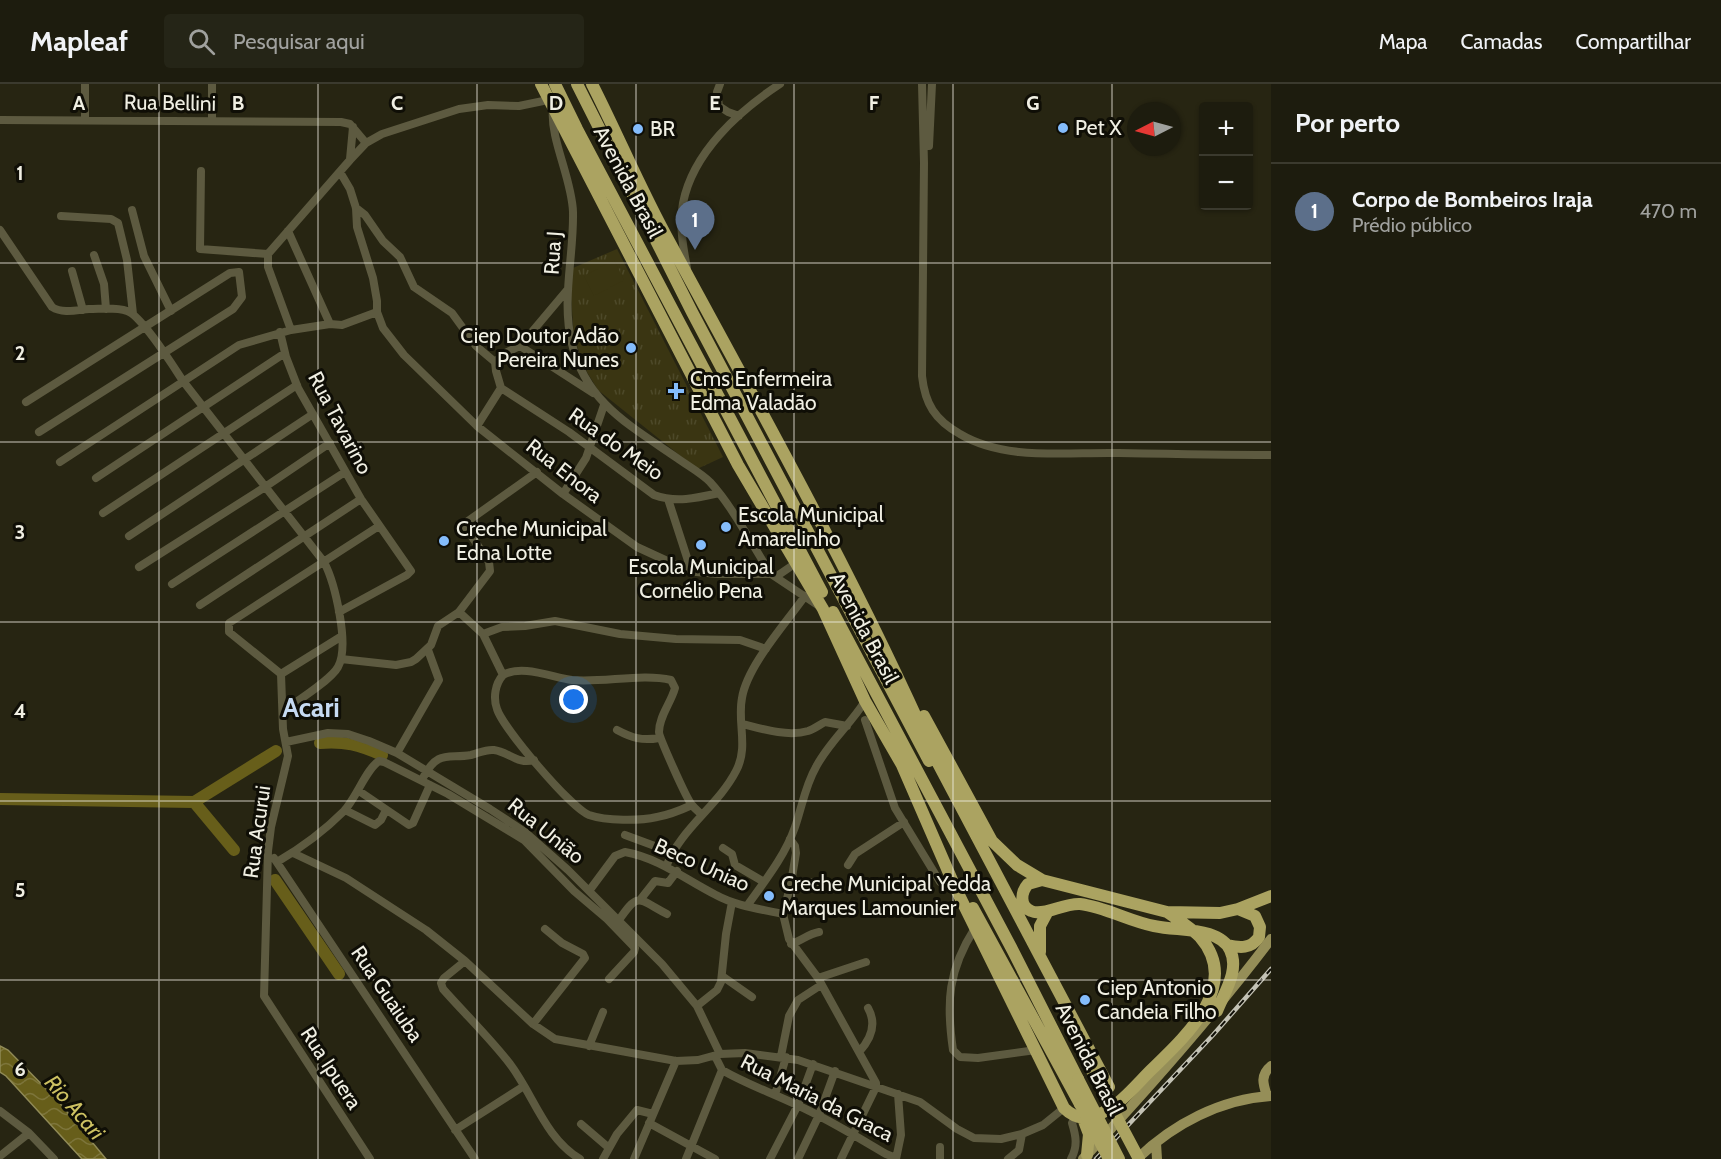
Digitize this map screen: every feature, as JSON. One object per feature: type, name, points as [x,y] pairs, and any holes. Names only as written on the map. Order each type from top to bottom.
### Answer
[{"type":"highway","name":"Avenida Brasil","points":[[541,84],[738,465],[824,609],[865,701],[870,720],[902,765],[955,887],[1065,1108]]},
{"type":"highway","name":"Avenida Brasil","points":[[555,84],[1013,951],[1119,1159]]},
{"type":"highway","name":"Avenida Brasil","points":[[577,84],[663,254],[917,739],[1001,894],[1138,1159]]},
{"type":"highway","name":"Avenida Brasil","points":[[592,84],[640,187],[759,408],[909,698],[932,752],[1148,1159]]},
{"type":"highway","points":[[663,254],[701,315],[738,384],[759,408]]},
{"type":"highway","points":[[864,610],[913,722],[917,739]]},
{"type":"highway","name":"Avenida Brasil","points":[[885,651],[898,666],[978,818],[1003,854],[1021,869],[1042,880],[1167,912]]},
{"type":"highway","points":[[902,765],[934,820],[965,863]]},
{"type":"highway","name":"Avenida Brasil","points":[[940,850],[1014,979],[1079,1113],[1109,1159]]},
{"type":"highway","points":[[1042,880],[1028,884],[1022,897],[1028,910],[1032,912],[1048,911],[1065,905],[1090,906],[1156,927],[1192,930],[1216,936],[1227,945],[1238,948],[1249,946],[1259,937],[1260,927],[1255,916],[1239,909]]},
{"type":"highway","points":[[1167,912],[1210,914],[1239,909],[1271,896]]},
{"type":"highway","points":[[1040,955],[1040,926],[1048,911]]},
{"type":"highway","points":[[1065,1108],[1090,1117],[1102,1113],[1124,1096],[1184,1038],[1206,1005],[1214,981],[1213,962],[1200,938],[1167,912]]},
{"type":"highway","points":[[1216,1011],[1233,968],[1232,956],[1227,945]]},
{"type":"highway","points":[[1079,1113],[1089,1134],[1085,1157]]},
{"type":"main road","points":[[1085,1157],[1216,1011],[1271,939]]},
{"type":"main road","points":[[1138,1159],[1183,1124],[1216,1107],[1269,1096],[1263,1080],[1265,1071],[1271,1066]]},
{"type":"main road","points":[[1156,1143],[1157,1159]]},
{"type":"street","points":[[85,84],[85,120]]},
{"type":"street","points":[[212,84],[212,121]]},
{"type":"street","points":[[720,84],[717,92],[719,106],[739,116]]},
{"type":"street","points":[[763,84],[764,96]]},
{"type":"street","points":[[687,274],[682,218],[687,190],[701,160],[724,130],[780,84]]},
{"type":"street","points":[[922,84],[924,163],[922,376],[924,394],[931,409],[944,423],[960,435],[977,442],[1019,452],[1271,454]]},
{"type":"street","points":[[924,163],[929,148],[932,84]]},
{"type":"street","points":[[291,330],[268,267],[268,254],[366,143],[394,130],[459,109],[488,105],[550,105]]},
{"type":"street","name":"Rua J","points":[[550,105],[572,197],[573,239],[568,290],[571,342],[582,372],[604,405],[704,476],[719,494],[774,575]]},
{"type":"street","name":"Rua Bellini","points":[[0,120],[341,122],[350,124],[352,127]]},
{"type":"street","points":[[352,127],[366,143]]},
{"type":"street","points":[[350,160],[352,127]]},
{"type":"street","points":[[201,171],[200,249],[268,254]]},
{"type":"street","points":[[60,462],[238,345],[280,332],[330,324],[342,325],[376,312],[375,287],[357,227],[357,208],[340,172]]},
{"type":"street","points":[[357,208],[365,215],[383,241],[400,257],[414,287],[452,313],[476,346],[495,362],[501,388],[477,426]]},
{"type":"street","points":[[132,210],[144,256],[171,311]]},
{"type":"street","points":[[61,216],[111,219],[118,223],[127,260],[132,314]]},
{"type":"street","points":[[0,230],[52,307],[63,311],[123,310],[132,314],[165,353],[183,381],[324,562],[333,581],[339,612],[342,636],[341,659],[333,674],[283,711]]},
{"type":"street","points":[[288,231],[330,324]]},
{"type":"street","points":[[39,432],[237,306],[242,297],[239,253]]},
{"type":"street","points":[[94,255],[103,278],[106,309]]},
{"type":"street","points":[[72,271],[83,310]]},
{"type":"street","points":[[26,402],[230,273],[239,272]]},
{"type":"street","points":[[495,362],[505,353],[520,346],[568,290]]},
{"type":"street","name":"Rua Enora","points":[[376,312],[383,328],[397,348],[477,426],[563,494],[637,547],[691,570],[711,574],[774,575]]},
{"type":"street","name":"Rua Tavarino","points":[[280,332],[297,385],[361,499],[411,573],[339,612]]},
{"type":"street","name":"Rua J","points":[[520,346],[596,395]]},
{"type":"street","points":[[96,478],[285,353]]},
{"type":"street","points":[[103,513],[297,385]]},
{"type":"street","name":"Rua do Meio","points":[[501,388],[591,448],[648,491],[668,499],[719,494]]},
{"type":"street","points":[[563,494],[591,448],[604,405]]},
{"type":"street","points":[[129,536],[313,414]]},
{"type":"street","points":[[139,567],[330,443]]},
{"type":"street","points":[[172,585],[345,471]]},
{"type":"street","points":[[341,659],[376,664],[404,664],[428,650],[438,626],[459,612],[491,566],[466,524],[537,472]]},
{"type":"street","points":[[200,604],[305,538],[361,499]]},
{"type":"street","points":[[668,499],[691,570]]},
{"type":"street","points":[[342,636],[281,674],[230,632],[228,626],[231,621],[379,526]]},
{"type":"street","points":[[796,563],[774,575],[824,609]]},
{"type":"street","points":[[666,867],[671,852],[726,787],[737,770],[741,760],[743,723],[741,709],[744,687],[766,649],[805,596]]},
{"type":"street","points":[[459,612],[483,634],[503,675]]},
{"type":"street","points":[[483,634],[502,627],[555,621],[620,634],[676,639],[740,640],[766,649]]},
{"type":"street","points":[[397,753],[439,680],[428,650]]},
{"type":"street","points":[[692,805],[653,818],[606,819],[592,816],[576,807],[500,717],[495,692],[497,683],[508,672],[519,671],[579,680],[671,680],[675,688],[663,715],[659,738],[692,805],[702,815]]},
{"type":"street","name":"Rua Acurui","points":[[264,996],[268,851],[271,827],[288,756],[281,674]]},
{"type":"street","points":[[747,906],[790,839],[815,768],[826,749],[854,718],[865,701]]},
{"type":"street","points":[[854,718],[870,720],[895,808],[926,855],[940,882],[946,886],[955,887]]},
{"type":"street","points":[[743,723],[768,731],[790,732],[811,730],[825,722],[847,726]]},
{"type":"street","points":[[617,730],[644,740],[659,738]]},
{"type":"street","name":"Rua União","points":[[286,742],[328,733],[339,733],[369,741],[397,753],[525,832],[551,861],[568,870],[613,918],[662,964],[697,1006],[722,1070]]},
{"type":"street","points":[[359,791],[406,825],[411,825],[425,783],[426,771],[443,756],[466,755],[488,750],[498,751],[524,762],[534,760]]},
{"type":"street","points":[[277,862],[293,853],[345,810],[374,764],[379,761],[425,783],[513,832],[551,861],[561,877],[613,918],[635,948],[634,952],[609,979]]},
{"type":"street","points":[[345,810],[375,825],[381,820],[386,810]]},
{"type":"street","points":[[848,865],[855,854],[904,822]]},
{"type":"street","points":[[625,835],[671,852]]},
{"type":"street","points":[[790,839],[795,846],[796,853],[783,914],[791,944],[820,982],[873,1075],[876,1087],[841,1159]]},
{"type":"street","points":[[723,848],[732,854],[735,865],[764,882]]},
{"type":"street","points":[[926,855],[940,850]]},
{"type":"street","name":"Rua Guaiuba","points":[[268,851],[475,1159]]},
{"type":"street","points":[[293,853],[319,863],[358,885],[437,937],[533,1024],[555,1039],[676,1060],[698,1060],[717,1055],[745,1053],[783,1057],[813,1064],[920,1102],[968,1137],[1001,1139],[1022,1134],[1043,1125],[1065,1108]]},
{"type":"street","name":"Beco Uniao","points":[[588,891],[618,853],[632,853],[678,872],[718,897],[783,914]]},
{"type":"street","points":[[561,877],[568,870]]},
{"type":"street","points":[[613,918],[631,902],[640,900],[655,881],[668,883],[678,872]]},
{"type":"street","points":[[791,883],[822,882]]},
{"type":"street","points":[[640,900],[667,914]]},
{"type":"street","points":[[697,1006],[717,990],[722,976],[732,902]]},
{"type":"street","points":[[975,928],[959,954],[950,983],[948,999],[953,1050],[960,1057],[978,1058],[1036,1050]]},
{"type":"street","points":[[533,1024],[585,958],[583,954],[562,943],[545,929]]},
{"type":"street","points":[[791,944],[799,942],[808,934],[819,932]]},
{"type":"street","points":[[465,961],[444,978],[441,983],[443,989],[505,1058],[553,1136],[580,1159]]},
{"type":"street","points":[[775,1095],[789,1016],[798,1000],[820,982],[866,962]]},
{"type":"street","points":[[722,976],[752,997]]},
{"type":"street","name":"Rua Ipuera","points":[[264,996],[370,1159]]},
{"type":"street","points":[[859,1052],[871,1033],[872,1016],[868,1008]]},
{"type":"street","points":[[589,1046],[603,1012]]},
{"type":"street","points":[[633,1159],[676,1060]]},
{"type":"street","points":[[770,1159],[798,1105],[813,1064]]},
{"type":"street","points":[[686,1159],[722,1070]]},
{"type":"street","name":"Rua Maria da Graca","points":[[722,1070],[747,1084],[819,1115],[896,1159]]},
{"type":"street","points":[[798,1159],[819,1115],[835,1071]]},
{"type":"street","points":[[455,1130],[524,1086]]},
{"type":"street","points":[[896,1159],[902,1136],[898,1094]]},
{"type":"street","points":[[603,1159],[622,1127],[637,1110],[715,1159]]},
{"type":"street","points":[[0,1111],[29,1133],[54,1159]]},
{"type":"street","points":[[1071,1159],[1076,1146],[1076,1133],[1072,1123],[1079,1113]]},
{"type":"street","points":[[581,1124],[609,1148]]},
{"type":"street","points":[[0,1156],[29,1133]]},
{"type":"street","points":[[1008,1159],[1019,1150],[1022,1134]]},
{"type":"street","points":[[940,1147],[940,1159]]},
{"type":"green space","points":[[617,249],[723,457],[697,469],[598,390],[587,372],[574,338],[571,295],[573,268]]},
{"type":"green space","points":[[614,260],[624,280],[594,296],[584,276]]},
{"type":"water","points":[[0,1046],[8,1050],[59,1102],[106,1159],[82,1159],[0,1072]]},
{"type":"waterway","points":[[320,743],[352,744],[382,755]]},
{"type":"waterway","points":[[0,799],[194,802],[276,751]]},
{"type":"waterway","points":[[194,802],[234,850]]},
{"type":"waterway","points":[[275,880],[339,974]]},
{"type":"railway","points":[[1096,1159],[1213,1035],[1271,969]]},
{"type":"place","name":"Pet X","points":[[1063,128]]},
{"type":"place","name":"BR","points":[[638,129]]},
{"type":"place","name":"Corpo de Bombeiros Iraja","points":[[695,250]]},
{"type":"place","name":"Ciep Doutor Adão Pereira Nunes","points":[[631,348]]},
{"type":"place","name":"Cms Enfermeira Edma Valadão","points":[[676,391]]},
{"type":"place","name":"Escola Municipal Amarelinho","points":[[726,527]]},
{"type":"place","name":"Creche Municipal Edna Lotte","points":[[444,541]]},
{"type":"place","name":"Escola Municipal Cornélio Pena","points":[[701,545]]},
{"type":"place","name":"Creche Municipal Yedda Marques Lamounier","points":[[769,896]]},
{"type":"place","name":"Ciep Antonio Candeia Filho","points":[[1085,1000]]},
{"type":"district","name":"Acari","points":[[311,708]]},
{"type":"water label","name":"Rio Acari","points":[[75,1107]]}]
